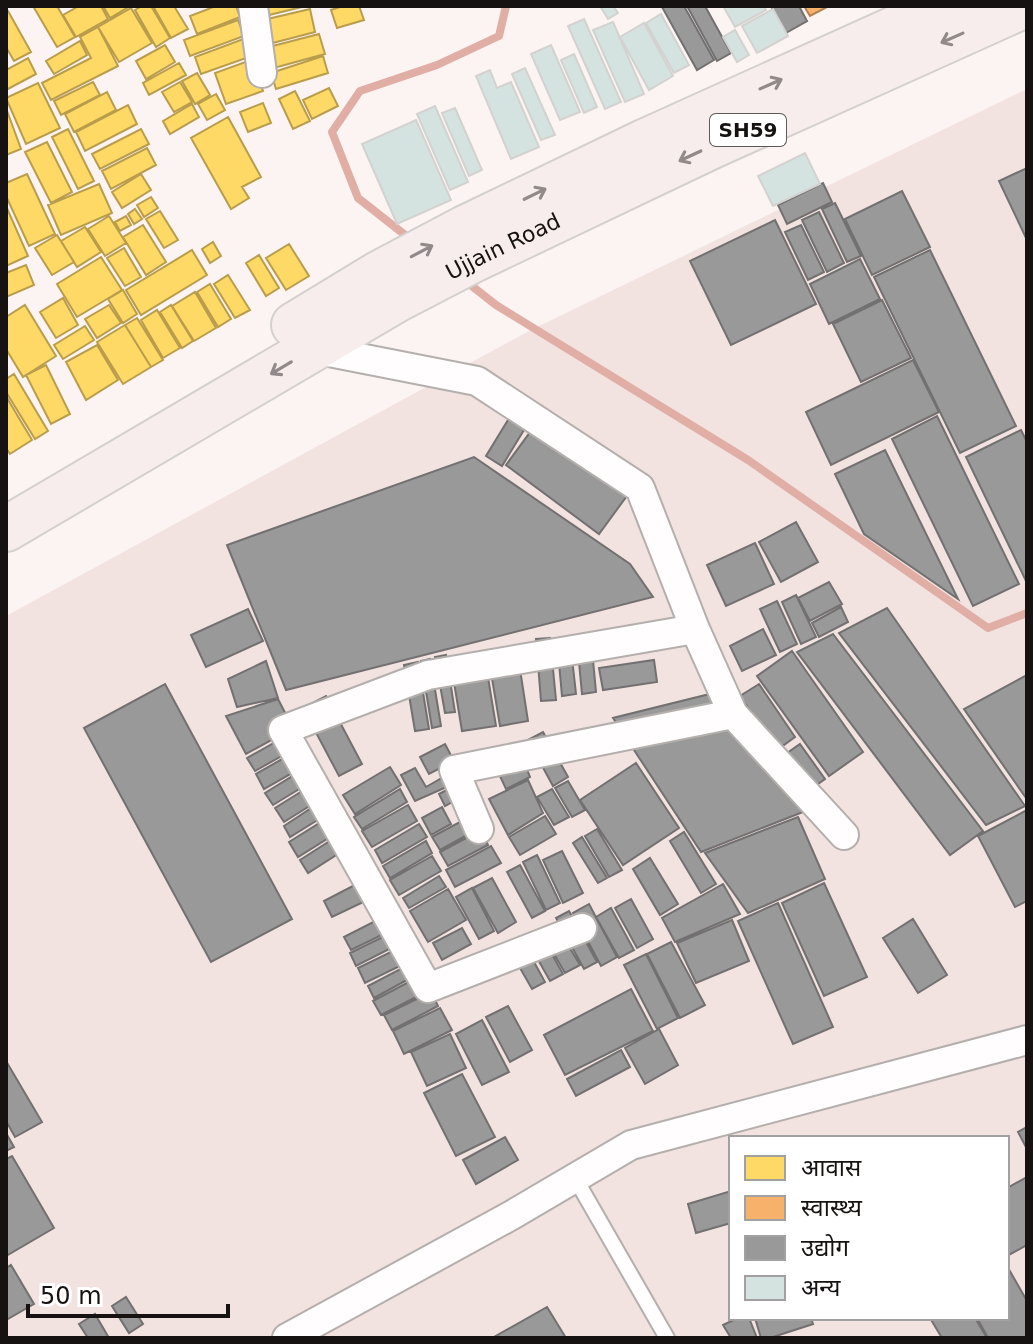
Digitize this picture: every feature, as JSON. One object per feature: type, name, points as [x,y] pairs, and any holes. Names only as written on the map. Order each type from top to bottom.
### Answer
[{"type":"main road","name":"Ujjain Road","points":[[6,502],[387,287],[470,244],[646,141],[945,6]]},
{"type":"main road","name":"Ujjain Road","points":[[470,244],[710,147],[1023,6]]},
{"type":"main road","name":"Ujjain Road","points":[[6,529],[319,346],[387,287]]},
{"type":"street","points":[[253,6],[262,73]]},
{"type":"street","points":[[319,346],[324,351],[477,381],[640,488],[695,629],[733,714],[844,835]]},
{"type":"street","points":[[582,928],[428,988],[283,730],[428,675],[695,629]]},
{"type":"street","points":[[479,829],[454,770],[733,714]]},
{"type":"street","points":[[287,1338],[512,1215],[631,1145],[1027,1040]]},
{"type":"lane","points":[[575,1178],[667,1338]]},
{"type":"shaded area","points":[[1027,89],[1027,1338],[6,1338],[6,616],[529,331]]},
{"type":"building: आवास","points":[[33,6],[57,6],[75,37],[57,47]]},
{"type":"building: आवास","points":[[79,6],[101,6],[108,19],[76,37],[63,15]]},
{"type":"building: आवास","points":[[103,6],[130,6],[110,18]]},
{"type":"building: आवास","points":[[151,6],[170,38],[156,47],[135,10]]},
{"type":"building: आवास","points":[[153,6],[174,6],[188,29],[171,38]]},
{"type":"building: आवास","points":[[216,6],[236,6],[240,17],[197,34],[190,16]]},
{"type":"building: आवास","points":[[262,6],[306,6],[265,16]]},
{"type":"building: आवास","points":[[359,6],[364,20],[337,28],[331,10]]},
{"type":"building: आवास","points":[[131,8],[152,43],[119,62],[98,27]]},
{"type":"building: आवास","points":[[310,9],[315,32],[265,45],[259,21]]},
{"type":"building: आवास","points":[[8,11],[31,52],[14,61],[6,47]]},
{"type":"building: आवास","points":[[238,20],[244,36],[190,56],[184,40]]},
{"type":"building: आवास","points":[[98,27],[118,66],[51,100],[42,83],[91,58],[80,37]]},
{"type":"building: आवास","points":[[319,34],[325,54],[270,69],[265,48]]},
{"type":"building: आवास","points":[[246,38],[252,56],[201,74],[195,57]]},
{"type":"building: आवास","points":[[80,41],[87,55],[54,74],[46,61]]},
{"type":"building: आवास","points":[[165,45],[175,62],[146,79],[136,61]]},
{"type":"building: आवास","points":[[323,56],[328,73],[276,89],[271,73]]},
{"type":"building: आवास","points":[[28,58],[36,74],[6,90],[6,70]]},
{"type":"building: आवास","points":[[251,60],[263,91],[226,104],[215,73]]},
{"type":"building: आवास","points":[[179,63],[186,75],[149,95],[143,83]]},
{"type":"building: आवास","points":[[197,73],[210,95],[195,104],[182,81]]},
{"type":"building: आवास","points":[[93,82],[100,95],[61,115],[54,101]]},
{"type":"building: आवास","points":[[180,82],[192,102],[174,112],[162,92]]},
{"type":"building: आवास","points":[[38,83],[60,128],[26,144],[6,98]]},
{"type":"building: आवास","points":[[329,88],[338,106],[312,119],[303,100]]},
{"type":"building: आवास","points":[[295,91],[310,121],[293,129],[279,99]]},
{"type":"building: आवास","points":[[107,92],[116,110],[74,132],[65,114]]},
{"type":"building: आवास","points":[[216,94],[225,110],[207,120],[198,104]]},
{"type":"building: आवास","points":[[263,103],[271,123],[248,132],[240,112]]},
{"type":"building: आवास","points":[[192,104],[199,117],[170,134],[163,121]]},
{"type":"building: आवास","points":[[128,105],[137,124],[85,151],[76,132]]},
{"type":"building: आवास","points":[[6,108],[21,149],[6,155]]},
{"type":"building: आवास","points":[[228,117],[261,177],[242,187],[249,198],[231,209],[191,138]]},
{"type":"building: आवास","points":[[68,129],[94,181],[78,189],[52,137]]},
{"type":"building: आवास","points":[[141,129],[149,144],[100,169],[92,154]]},
{"type":"building: आवास","points":[[47,142],[72,192],[51,203],[25,152]]},
{"type":"building: आवास","points":[[147,148],[156,165],[111,189],[102,171]]},
{"type":"building: आवास","points":[[27,174],[55,234],[29,246],[6,196],[6,183]]},
{"type":"building: आवास","points":[[141,174],[151,190],[122,208],[112,192]]},
{"type":"building: आवास","points":[[99,184],[112,213],[61,235],[48,205]]},
{"type":"building: आवास","points":[[151,197],[158,208],[144,217],[137,205]]},
{"type":"building: आवास","points":[[6,206],[28,256],[6,266]]},
{"type":"building: आवास","points":[[135,209],[142,219],[134,224],[128,214]]},
{"type":"building: आवास","points":[[160,211],[178,240],[164,248],[146,219]]},
{"type":"building: आवास","points":[[109,216],[126,243],[105,256],[88,229]]},
{"type":"building: आवास","points":[[126,216],[131,225],[120,231],[115,222]]},
{"type":"building: आवास","points":[[143,225],[166,262],[146,275],[123,237]]},
{"type":"building: आवास","points":[[85,227],[101,252],[77,267],[61,241]]},
{"type":"building: आवास","points":[[57,235],[74,262],[52,275],[35,248]]},
{"type":"building: आवास","points":[[213,242],[221,256],[210,263],[202,249]]},
{"type":"building: आवास","points":[[289,244],[309,276],[286,290],[266,258]]},
{"type":"building: आवास","points":[[124,248],[141,277],[125,286],[107,258]]},
{"type":"building: आवास","points":[[192,250],[207,275],[141,315],[126,290]]},
{"type":"building: आवास","points":[[259,255],[279,288],[266,296],[246,263]]},
{"type":"building: आवास","points":[[101,257],[122,290],[77,317],[57,284]]},
{"type":"building: आवास","points":[[26,265],[34,285],[6,297],[6,273]]},
{"type":"building: आवास","points":[[228,275],[250,310],[235,318],[214,284]]},
{"type":"building: आवास","points":[[210,284],[231,319],[218,327],[197,292]]},
{"type":"building: आवास","points":[[123,290],[137,314],[123,323],[108,299]]},
{"type":"building: आवास","points":[[195,292],[216,328],[194,341],[172,306]]},
{"type":"building: आवास","points":[[63,298],[78,325],[56,338],[40,312]]},
{"type":"building: आवास","points":[[25,305],[56,356],[23,377],[6,349],[6,317]]},
{"type":"building: आवास","points":[[109,305],[121,323],[97,338],[85,319]]},
{"type":"building: आवास","points":[[171,305],[193,341],[182,348],[160,312]]},
{"type":"building: आवास","points":[[157,310],[180,348],[163,358],[141,320]]},
{"type":"building: आवास","points":[[137,318],[163,360],[151,367],[125,325]]},
{"type":"building: आवास","points":[[125,325],[151,367],[123,384],[97,342]]},
{"type":"building: आवास","points":[[85,326],[94,340],[63,359],[54,345]]},
{"type":"building: आवास","points":[[97,345],[118,380],[86,400],[66,362]]},
{"type":"building: आवास","points":[[46,365],[70,414],[51,424],[26,375]]},
{"type":"building: आवास","points":[[14,374],[48,431],[35,439],[6,392],[6,379]]},
{"type":"building: आवास","points":[[7,398],[32,440],[10,454],[6,448]]},
{"type":"building: स्वास्थ्य","points":[[804,6],[829,6],[810,16]]},
{"type":"building: उद्योग","points":[[664,6],[684,6],[714,60],[697,70]]},
{"type":"building: उद्योग","points":[[687,6],[705,6],[731,53],[717,61]]},
{"type":"building: उद्योग","points":[[771,6],[799,6],[807,21],[786,33]]},
{"type":"building: उद्योग","points":[[1027,168],[1027,240],[999,181]]},
{"type":"building: उद्योग","points":[[823,183],[832,202],[787,224],[778,205]]},
{"type":"building: उद्योग","points":[[902,191],[930,247],[872,275],[845,219]]},
{"type":"building: उद्योग","points":[[835,203],[861,256],[847,262],[822,209]]},
{"type":"building: उद्योग","points":[[819,212],[844,263],[827,272],[802,220]]},
{"type":"building: उद्योग","points":[[775,220],[816,304],[731,345],[690,261]]},
{"type":"building: उद्योग","points":[[801,225],[824,272],[808,280],[785,232]]},
{"type":"building: उद्योग","points":[[930,250],[1016,426],[960,453],[874,277]]},
{"type":"building: उद्योग","points":[[860,259],[880,299],[829,324],[810,284]]},
{"type":"building: उद्योग","points":[[882,300],[911,358],[861,382],[833,324]]},
{"type":"building: उद्योग","points":[[913,360],[939,412],[831,465],[806,412]]},
{"type":"building: उद्योग","points":[[511,415],[527,425],[502,466],[486,456]]},
{"type":"building: उद्योग","points":[[937,416],[1019,584],[973,606],[892,439]]},
{"type":"building: उद्योग","points":[[539,420],[632,489],[599,534],[506,465]]},
{"type":"building: उद्योग","points":[[1021,430],[1027,442],[1027,583],[966,457]]},
{"type":"building: उद्योग","points":[[885,450],[958,599],[864,534],[835,474]]},
{"type":"building: उद्योग","points":[[474,457],[630,564],[653,597],[286,690],[227,545]]},
{"type":"building: उद्योग","points":[[796,522],[818,562],[781,582],[759,542]]},
{"type":"building: उद्योग","points":[[755,543],[774,584],[726,606],[707,565]]},
{"type":"building: उद्योग","points":[[829,582],[842,604],[810,621],[798,598]]},
{"type":"building: उद्योग","points":[[796,595],[816,637],[801,644],[782,602]]},
{"type":"building: उद्योग","points":[[777,601],[797,644],[780,652],[760,609]]},
{"type":"building: उद्योग","points":[[841,607],[848,622],[819,637],[812,623]]},
{"type":"building: उद्योग","points":[[887,608],[1025,806],[986,825],[839,633]]},
{"type":"building: उद्योग","points":[[248,609],[263,641],[206,667],[191,635]]},
{"type":"building: उद्योग","points":[[763,629],[776,655],[742,671],[730,646]]},
{"type":"building: उद्योग","points":[[833,634],[983,831],[950,855],[797,652]]},
{"type":"building: उद्योग","points":[[550,638],[556,700],[541,701],[536,639]]},
{"type":"building: उद्योग","points":[[591,639],[596,692],[582,694],[577,641]]},
{"type":"building: उद्योग","points":[[570,640],[576,694],[562,696],[557,641]]},
{"type":"building: उद्योग","points":[[517,650],[528,721],[500,726],[488,654]]},
{"type":"building: उद्योग","points":[[792,651],[863,752],[829,776],[757,676]]},
{"type":"building: उद्योग","points":[[484,653],[496,726],[462,731],[450,658]]},
{"type":"building: उद्योग","points":[[446,655],[455,712],[445,713],[435,657]]},
{"type":"building: उद्योग","points":[[430,659],[441,726],[432,728],[421,661]]},
{"type":"building: उद्योग","points":[[654,660],[657,682],[603,690],[599,668]]},
{"type":"building: उद्योग","points":[[266,661],[278,698],[237,707],[228,679]]},
{"type":"building: उद्योग","points":[[418,662],[429,729],[415,731],[404,665]]},
{"type":"building: उद्योग","points":[[1027,675],[1027,797],[1026,798],[964,709]]},
{"type":"building: उद्योग","points":[[165,684],[292,919],[211,962],[84,728]]},
{"type":"building: उद्योग","points":[[759,684],[795,737],[777,750],[740,696]]},
{"type":"building: उद्योग","points":[[730,689],[808,810],[701,852],[613,718]]},
{"type":"building: उद्योग","points":[[326,696],[362,764],[339,776],[303,708]]},
{"type":"building: उद्योग","points":[[278,699],[293,728],[246,754],[226,716]]},
{"type":"building: उद्योग","points":[[295,731],[303,744],[255,771],[247,758]]},
{"type":"building: उद्योग","points":[[543,732],[568,777],[553,786],[528,740]]},
{"type":"building: उद्योग","points":[[445,744],[454,761],[429,774],[420,757]]},
{"type":"building: उद्योग","points":[[800,744],[825,779],[808,791],[783,756]]},
{"type":"building: उद्योग","points":[[305,746],[313,761],[264,789],[256,774]]},
{"type":"building: उद्योग","points":[[524,762],[530,777],[506,789],[499,774]]},
{"type":"building: उद्योग","points":[[636,763],[679,828],[623,865],[580,800]]},
{"type":"building: उद्योग","points":[[312,764],[319,777],[273,805],[265,793]]},
{"type":"building: उद्योग","points":[[390,767],[401,785],[355,814],[343,795]]},
{"type":"building: उद्योग","points":[[415,768],[426,787],[454,771],[458,782],[415,801],[401,775]]},
{"type":"building: उद्योग","points":[[528,780],[543,813],[508,835],[489,799]]},
{"type":"building: उद्योग","points":[[568,781],[585,810],[572,817],[555,788]]},
{"type":"building: उद्योग","points":[[315,783],[324,797],[284,822],[275,808]]},
{"type":"building: उद्योग","points":[[460,783],[466,794],[445,806],[439,794]]},
{"type":"building: उद्योग","points":[[400,789],[407,802],[362,829],[354,817]]},
{"type":"building: उद्योग","points":[[552,789],[569,817],[554,825],[537,797]]},
{"type":"building: उद्योग","points":[[325,799],[332,811],[290,837],[284,826]]},
{"type":"building: उद्योग","points":[[408,805],[417,821],[372,847],[362,831]]},
{"type":"building: उद्योग","points":[[442,807],[451,824],[431,835],[422,818]]},
{"type":"building: उद्योग","points":[[1027,810],[1027,901],[1015,907],[978,836]]},
{"type":"building: उद्योग","points":[[334,814],[343,829],[298,857],[289,842]]},
{"type":"building: उद्योग","points":[[471,816],[478,829],[440,850],[432,837]]},
{"type":"building: उद्योग","points":[[545,816],[556,834],[520,855],[509,837]]},
{"type":"building: उद्योग","points":[[798,817],[825,879],[748,913],[705,853]]},
{"type":"building: उद्योग","points":[[419,824],[427,837],[382,863],[375,850]]},
{"type":"building: उद्योग","points":[[597,829],[622,870],[609,877],[585,836]]},
{"type":"building: उद्योग","points":[[481,830],[488,845],[448,866],[440,852]]},
{"type":"building: उद्योग","points":[[344,832],[352,845],[308,873],[300,860]]},
{"type":"building: उद्योग","points":[[684,832],[716,884],[701,893],[670,841]]},
{"type":"building: उद्योग","points":[[582,837],[607,878],[598,883],[573,843]]},
{"type":"building: उद्योग","points":[[426,841],[432,853],[390,878],[383,866]]},
{"type":"building: उद्योग","points":[[491,846],[501,863],[455,887],[446,870]]},
{"type":"building: उद्योग","points":[[562,851],[583,893],[563,903],[543,860]]},
{"type":"building: उद्योग","points":[[537,855],[560,903],[546,910],[523,862]]},
{"type":"building: उद्योग","points":[[432,856],[441,871],[399,895],[390,880]]},
{"type":"building: उद्योग","points":[[650,858],[678,904],[660,915],[633,869]]},
{"type":"building: उद्योग","points":[[520,865],[545,911],[532,918],[507,872]]},
{"type":"building: उद्योग","points":[[439,876],[446,887],[409,908],[403,898]]},
{"type":"building: उद्योग","points":[[370,877],[380,894],[332,917],[324,901]]},
{"type":"building: उद्योग","points":[[492,878],[516,922],[498,933],[473,888]]},
{"type":"building: उद्योग","points":[[824,883],[867,977],[824,996],[782,903]]},
{"type":"building: उद्योग","points":[[723,884],[740,914],[675,942],[662,918]]},
{"type":"building: उद्योग","points":[[472,888],[494,931],[479,939],[456,897]]},
{"type":"building: उद्योग","points":[[448,889],[466,920],[428,942],[410,911]]},
{"type":"building: उद्योग","points":[[631,899],[653,939],[637,948],[615,908]]},
{"type":"building: उद्योग","points":[[778,903],[833,1027],[793,1044],[738,921]]},
{"type":"building: उद्योग","points":[[589,904],[617,957],[601,966],[573,913]]},
{"type":"building: उद्योग","points":[[611,908],[634,950],[619,958],[596,917]]},
{"type":"building: उद्योग","points":[[569,911],[597,962],[584,969],[556,918]]},
{"type":"building: उद्योग","points":[[387,915],[394,929],[351,950],[344,937]]},
{"type":"building: उद्योग","points":[[913,919],[947,975],[918,993],[883,938]]},
{"type":"building: उद्योग","points":[[732,920],[749,961],[696,983],[677,943]]},
{"type":"building: उद्योग","points":[[556,925],[580,965],[565,973],[542,933]]},
{"type":"building: उद्योग","points":[[462,928],[471,944],[442,960],[433,943]]},
{"type":"building: उद्योग","points":[[395,931],[401,943],[356,966],[350,953]]},
{"type":"building: उद्योग","points":[[540,933],[563,974],[550,981],[527,940]]},
{"type":"building: उद्योग","points":[[522,940],[545,982],[532,989],[508,947]]},
{"type":"building: उद्योग","points":[[671,942],[705,1005],[680,1018],[647,954]]},
{"type":"building: उद्योग","points":[[401,947],[408,962],[365,983],[358,968]]},
{"type":"building: उद्योग","points":[[646,954],[678,1018],[657,1029],[624,965]]},
{"type":"building: उद्योग","points":[[410,964],[416,975],[374,998],[368,986]]},
{"type":"building: उद्योग","points":[[416,978],[424,993],[381,1015],[373,1001]]},
{"type":"building: उद्योग","points":[[631,989],[653,1031],[565,1075],[544,1035]]},
{"type":"building: उद्योग","points":[[431,992],[438,1006],[392,1030],[384,1015]]},
{"type":"building: उद्योग","points":[[508,1006],[532,1050],[510,1062],[486,1017]]},
{"type":"building: उद्योग","points":[[440,1008],[452,1030],[404,1054],[393,1031]]},
{"type":"building: उद्योग","points":[[482,1020],[509,1072],[482,1085],[456,1034]]},
{"type":"building: उद्योग","points":[[659,1029],[678,1065],[645,1084],[625,1048]]},
{"type":"building: उद्योग","points":[[450,1034],[466,1068],[427,1086],[411,1052]]},
{"type":"building: उद्योग","points":[[621,1050],[630,1067],[576,1096],[567,1079]]},
{"type":"building: उद्योग","points":[[6,1061],[42,1122],[15,1137],[6,1121]]},
{"type":"building: उद्योग","points":[[462,1074],[495,1137],[456,1156],[424,1093]]},
{"type":"building: उद्योग","points":[[1027,1127],[1027,1149],[1018,1132]]},
{"type":"building: उद्योग","points":[[6,1133],[14,1147],[6,1151]]},
{"type":"building: उद्योग","points":[[505,1137],[518,1160],[476,1184],[463,1160]]},
{"type":"building: उद्योग","points":[[12,1156],[54,1228],[6,1256],[6,1159]]},
{"type":"building: उद्योग","points":[[1027,1177],[1027,1245],[1009,1255],[1009,1187]]},
{"type":"building: उद्योग","points":[[729,1192],[729,1224],[696,1233],[688,1204]]},
{"type":"building: उद्योग","points":[[11,1265],[34,1304],[6,1320],[6,1268]]},
{"type":"building: उद्योग","points":[[1009,1270],[1027,1301],[1027,1338],[988,1338],[978,1320],[1009,1320]]},
{"type":"building: उद्योग","points":[[126,1297],[143,1324],[129,1333],[112,1306]]},
{"type":"building: उद्योग","points":[[547,1307],[566,1338],[494,1337]]},
{"type":"building: उद्योग","points":[[95,1314],[109,1338],[88,1338],[79,1324]]},
{"type":"building: उद्योग","points":[[734,1320],[750,1320],[757,1338],[731,1338],[723,1325]]},
{"type":"building: उद्योग","points":[[756,1320],[812,1320],[813,1324],[770,1338],[761,1338]]},
{"type":"building: उद्योग","points":[[931,1320],[976,1320],[987,1338],[942,1338]]},
{"type":"building: अन्य","points":[[600,6],[613,6],[618,13],[608,19]]},
{"type":"building: अन्य","points":[[723,6],[763,6],[766,10],[735,27]]},
{"type":"building: अन्य","points":[[773,9],[788,36],[757,53],[742,26]]},
{"type":"building: अन्य","points":[[661,14],[689,65],[674,73],[646,23]]},
{"type":"building: अन्य","points":[[584,19],[621,102],[605,109],[568,26]]},
{"type":"building: अन्य","points":[[613,22],[644,94],[625,102],[593,30]]},
{"type":"building: अन्य","points":[[644,23],[673,76],[649,90],[620,37]]},
{"type":"building: अन्य","points":[[735,30],[749,55],[737,62],[723,37]]},
{"type":"building: अन्य","points":[[551,45],[580,112],[560,120],[531,54]]},
{"type":"building: अन्य","points":[[574,54],[597,107],[584,113],[561,60]]},
{"type":"building: अन्य","points":[[525,68],[555,135],[541,140],[512,74]]},
{"type":"building: अन्य","points":[[490,70],[497,88],[511,82],[539,147],[511,159],[476,76]]},
{"type":"building: अन्य","points":[[435,106],[468,182],[450,190],[417,114]]},
{"type":"building: अन्य","points":[[455,108],[482,170],[469,176],[442,113]]},
{"type":"building: अन्य","points":[[416,120],[451,200],[397,224],[362,144]]},
{"type":"building: अन्य","points":[[805,153],[820,184],[773,206],[758,176]]},
{"type":"waterway","points":[[414,242],[358,198],[332,132],[360,91],[437,65],[499,36],[506,6]]},
{"type":"waterway","points":[[463,279],[496,305],[748,460],[988,628],[1027,613]]}]
